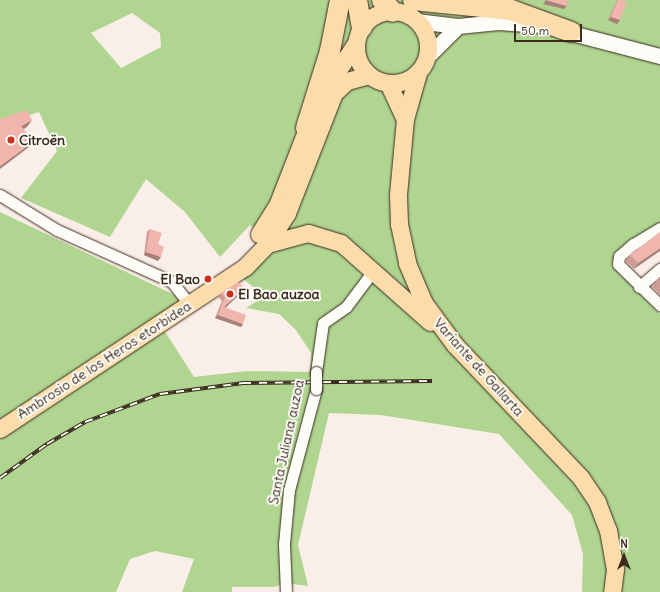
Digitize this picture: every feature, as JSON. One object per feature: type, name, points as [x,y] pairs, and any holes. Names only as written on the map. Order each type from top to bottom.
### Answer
[{"type":"highway","points":[[306,128],[330,51],[340,0]]},
{"type":"highway","points":[[357,0],[359,35]]},
{"type":"highway","points":[[413,0],[511,10],[571,32]]},
{"type":"main road","points":[[208,290],[244,255],[266,226],[285,187],[306,128],[326,86],[359,35],[376,16],[388,6],[416,21],[426,37],[427,57],[418,73],[404,81],[388,83],[369,75],[359,61],[359,35]]},
{"type":"main road","name":"Variante de Gallarta","points":[[418,73],[406,119],[397,208],[402,245],[424,303],[455,345],[581,478],[597,502],[608,530],[615,569],[612,592]]},
{"type":"main road","points":[[208,290],[245,267],[267,244],[287,213],[304,177],[334,94],[347,81],[369,75]]},
{"type":"main road","points":[[388,83],[406,119]]},
{"type":"main road","points":[[267,244],[308,234],[326,237],[342,243],[455,345]]},
{"type":"main road","name":"Ambrosio de los Heros etorbidea","points":[[0,429],[208,290]]},
{"type":"street","points":[[416,21],[458,26],[511,22],[571,32],[660,56]]},
{"type":"street","points":[[427,57],[458,26]]},
{"type":"street","points":[[0,195],[57,230],[172,282],[189,304]]},
{"type":"street","points":[[660,228],[633,244],[618,260],[620,268],[660,305]]},
{"type":"street","points":[[640,287],[660,269]]},
{"type":"street","name":"Santa Juliana auzoa","points":[[286,592],[284,544],[289,490],[316,389],[316,372],[323,324],[346,307],[373,271]]},
{"type":"green space","points":[[0,0],[660,0],[660,224],[614,262],[615,269],[660,314],[660,592],[582,592],[583,554],[572,515],[499,434],[381,415],[329,413],[298,545],[308,586],[285,583],[274,587],[232,587],[232,592],[182,592],[194,559],[155,551],[130,559],[116,592],[0,592],[0,212],[200,307],[164,330],[194,377],[247,371],[310,372],[311,353],[296,330],[279,314],[246,308],[265,296],[242,278],[275,250],[250,225],[220,257],[185,212],[146,179],[110,237],[21,198],[57,151],[39,112],[0,125]],"holes":[[[132,13],[160,33],[161,47],[121,68],[91,33]]]},
{"type":"building","points":[[546,0],[568,0],[567,6]]},
{"type":"building","points":[[618,0],[627,2],[620,20],[611,17]]},
{"type":"building","name":"Citroën","points":[[27,110],[32,120],[21,126],[34,141],[0,166],[0,119]]},
{"type":"building","points":[[150,229],[162,233],[158,244],[164,247],[161,257],[146,252]]},
{"type":"building","points":[[660,232],[660,248],[638,263],[630,255]]},
{"type":"building","points":[[238,282],[245,288],[224,307],[246,315],[243,324],[218,315],[225,297],[221,293]]},
{"type":"railway","points":[[0,478],[47,444],[85,422],[160,394],[243,383],[432,381]]},
{"type":"place","name":"Citroën","points":[[11,140]]},
{"type":"place","name":"El Bao","points":[[208,279]]},
{"type":"place","name":"El Bao auzoa","points":[[230,294]]}]
